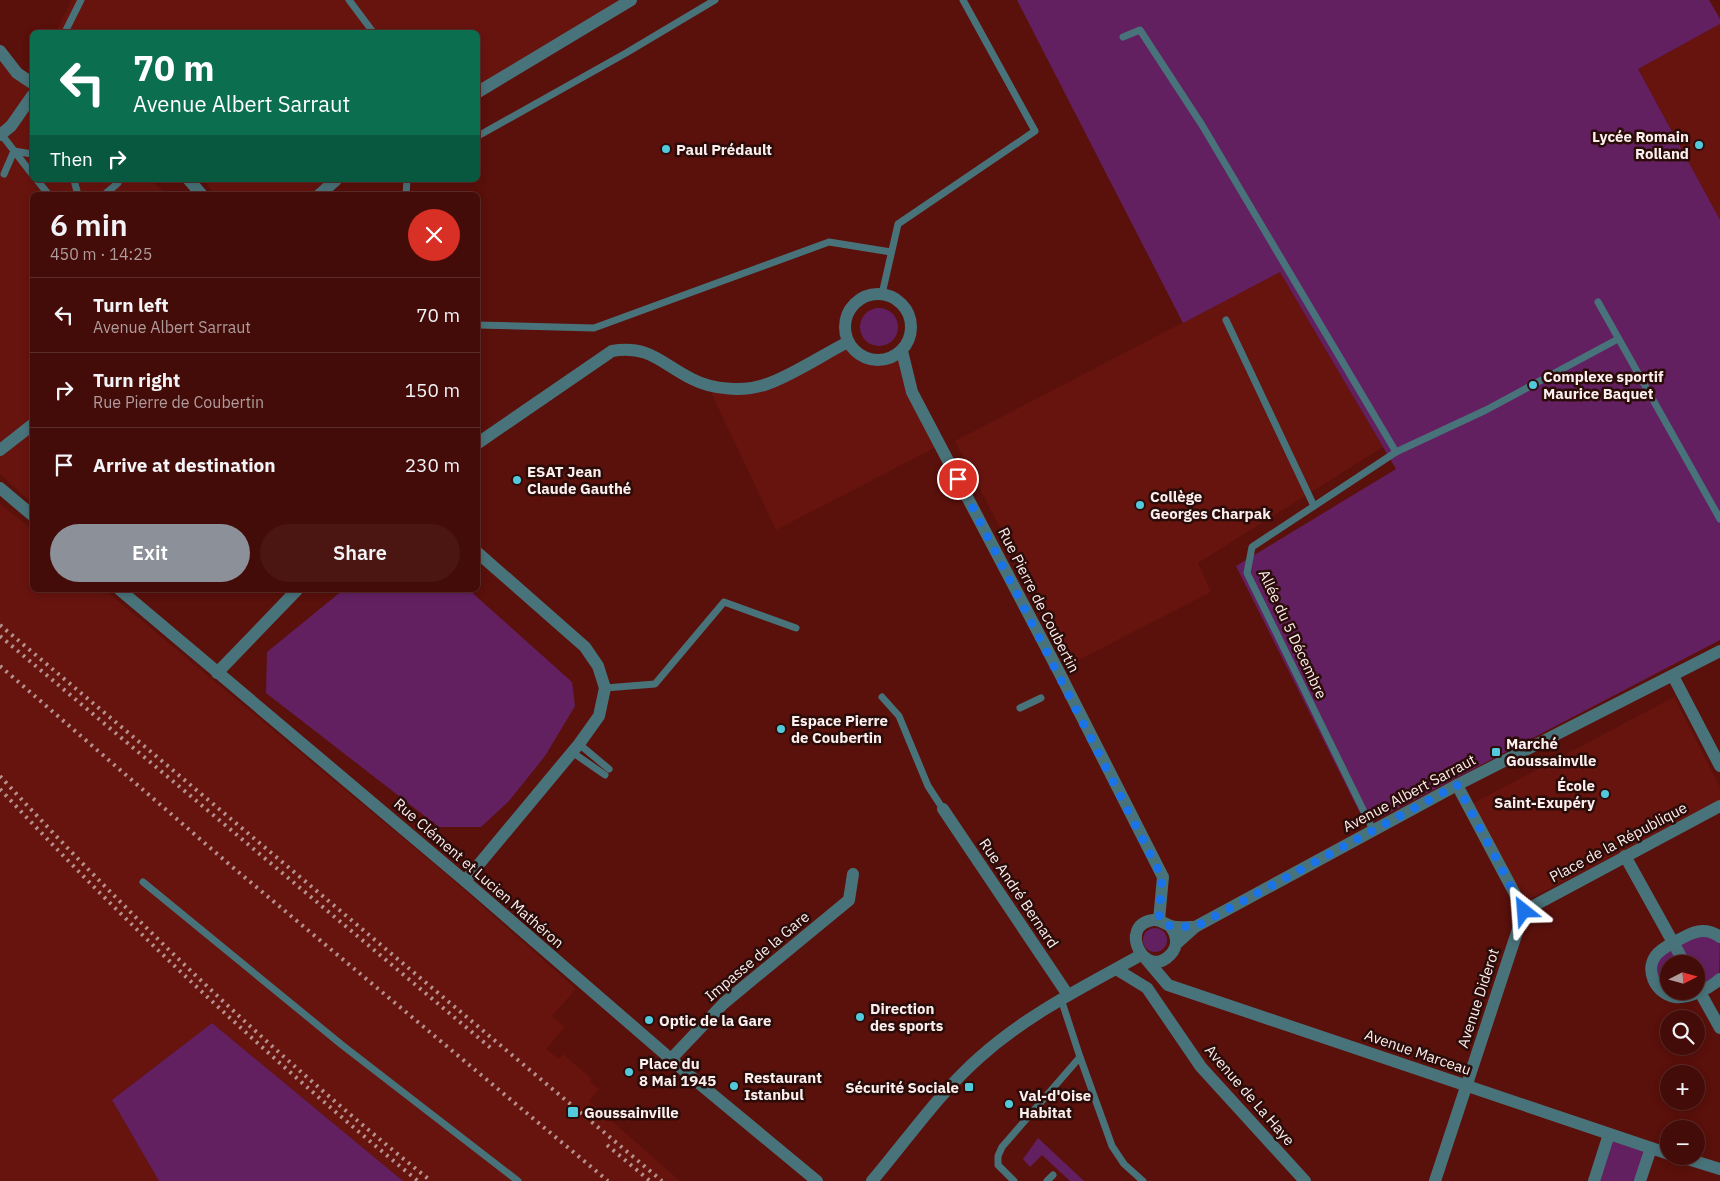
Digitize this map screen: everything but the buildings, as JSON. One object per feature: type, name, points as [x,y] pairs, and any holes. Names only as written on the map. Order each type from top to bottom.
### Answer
[{"type":"street","points":[[480,91],[631,0]]},
{"type":"street","points":[[0,51],[16,73],[30,82]]},
{"type":"street","points":[[0,135],[11,126],[30,99]]},
{"type":"street","points":[[191,182],[199,192]]},
{"type":"street","points":[[323,192],[334,182]]},
{"type":"street","points":[[882,294],[901,302],[908,311],[911,332],[902,350],[884,360],[873,360],[863,357],[848,342],[845,322],[854,304],[862,298],[882,294]]},
{"type":"street","points":[[480,441],[612,351],[627,348],[642,350],[693,380],[738,389],[766,384],[848,342]]},
{"type":"street","name":"Rue Pierre de Coubertin","points":[[902,350],[912,392],[1055,664],[1162,877],[1165,923]]},
{"type":"street","points":[[0,450],[30,427]]},
{"type":"street","points":[[0,488],[30,513]]},
{"type":"street","points":[[465,881],[576,748],[599,716],[605,688],[598,666],[585,646],[480,555]]},
{"type":"street","name":"Rue Clément et Lucien Mathéron","points":[[122,592],[817,1181]]},
{"type":"street","points":[[217,673],[295,592]]},
{"type":"street","name":"Avenue Albert Sarraut","points":[[1165,959],[1174,950],[1176,944],[1195,927],[1457,785],[1720,651]]},
{"type":"street","points":[[1673,676],[1720,766]]},
{"type":"street","points":[[1457,785],[1524,911]]},
{"type":"street","name":"Place de la République","points":[[1524,911],[1720,806]]},
{"type":"street","name":"Rue André Bernard","points":[[942,809],[1065,997]]},
{"type":"street","points":[[1625,856],[1679,955]]},
{"type":"street","name":"Impasse de la Gare","points":[[672,1059],[724,1003],[849,900],[853,874]]},
{"type":"street","name":"Avenue Diderot","points":[[1435,1181],[1524,911]]},
{"type":"street","points":[[1164,980],[1135,944],[1137,931],[1146,922],[1195,927]]},
{"type":"street","points":[[1165,923],[1174,932],[1176,944]]},
{"type":"street","points":[[1660,991],[1655,984],[1651,969],[1653,960],[1658,952],[1695,931],[1711,932],[1720,938]]},
{"type":"street","points":[[872,1181],[940,1098],[979,1058],[1020,1024],[1116,969],[1144,957],[1159,961],[1165,959],[1164,980],[1158,1002]]},
{"type":"street","name":"Avenue de La Haye","points":[[1116,969],[1147,988],[1201,1066],[1305,1181]]},
{"type":"street","points":[[1705,985],[1720,978]]},
{"type":"street","name":"Avenue Marceau","points":[[1164,980],[1660,1151]]},
{"type":"street","points":[[1705,1000],[1720,1028]]},
{"type":"street","points":[[1594,1181],[1609,1134]]},
{"type":"street","points":[[1640,1181],[1651,1148]]},
{"type":"street","points":[[1705,1164],[1720,1169]]},
{"type":"lane","points":[[66,30],[81,0]]},
{"type":"lane","points":[[349,0],[372,30]]},
{"type":"lane","points":[[480,135],[626,53],[715,0]]},
{"type":"lane","points":[[882,294],[898,224],[1035,130],[964,0]]},
{"type":"lane","points":[[1123,38],[1140,30],[1202,125],[1396,452]]},
{"type":"lane","points":[[0,135],[30,171]]},
{"type":"lane","points":[[14,151],[30,154]]},
{"type":"lane","points":[[4,174],[14,151]]},
{"type":"lane","points":[[39,182],[47,192]]},
{"type":"lane","points":[[107,192],[117,182]]},
{"type":"lane","points":[[480,325],[594,328],[829,242],[891,252]]},
{"type":"lane","points":[[1598,302],[1720,519]]},
{"type":"lane","points":[[1226,320],[1314,506]]},
{"type":"lane","name":"Allée du 5 Décembre","points":[[1373,830],[1247,573],[1252,547],[1396,452],[1486,410],[1618,339]]},
{"type":"lane","points":[[605,688],[655,684],[724,602],[796,628]]},
{"type":"lane","points":[[882,698],[899,716],[928,786],[942,809]]},
{"type":"lane","points":[[1020,708],[1041,698]]},
{"type":"lane","points":[[576,748],[609,768]]},
{"type":"lane","points":[[576,748],[604,775]]},
{"type":"lane","points":[[143,882],[342,1045],[518,1181]]},
{"type":"lane","points":[[1065,997],[1080,1056],[1112,1146],[1124,1164],[1144,1181]]},
{"type":"lane","points":[[1014,1181],[998,1164],[998,1156],[1002,1147],[1080,1056]]},
{"type":"lane","points":[[1047,1181],[1053,1174]]},
{"type":"shaded area","points":[[72,0],[631,0],[480,91],[480,30],[57,30]]},
{"type":"shaded area","name":"Complexe sportif Maurice Baquet","points":[[1017,0],[1709,0],[1720,19],[1720,24],[1638,69],[1720,220],[1720,640],[1366,825],[1236,566],[1396,469],[1280,272],[1183,323]]},
{"type":"shaded area","name":"Lycée Romain Rolland","points":[[1720,24],[1720,220],[1638,69]]},
{"type":"shaded area","points":[[0,51],[30,81],[30,182],[152,182],[164,192],[30,192],[30,501],[0,474]]},
{"type":"shaded area","points":[[205,182],[334,182],[322,192],[213,192]]},
{"type":"shaded area","name":"Collège Georges Charpak","points":[[1280,272],[1383,447],[1198,563],[1211,592],[1071,664],[955,441]]},
{"type":"shaded area","points":[[879,308],[893,313],[898,327],[893,341],[879,346],[865,341],[860,327],[865,313]]},
{"type":"shaded area","points":[[848,342],[863,357],[873,360],[894,357],[902,351],[912,392],[940,445],[776,530],[707,384],[767,384]]},
{"type":"shaded area","points":[[0,504],[30,527],[30,592],[107,592],[445,873],[576,989],[552,1016],[565,1027],[546,1049],[559,1059],[563,1054],[591,1078],[590,1082],[599,1089],[589,1101],[680,1181],[403,1181],[212,1023],[112,1100],[159,1181],[0,1181]]},
{"type":"shaded area","points":[[341,592],[471,592],[572,682],[575,706],[545,756],[509,801],[481,827],[439,827],[266,693],[267,652]]},
{"type":"shaded area","name":"École Saint-Exupéry","points":[[1674,697],[1720,787],[1720,801],[1525,901],[1468,806]]},
{"type":"shaded area","points":[[1155,928],[1164,931],[1167,940],[1164,949],[1155,952],[1146,949],[1143,940],[1146,931]]},
{"type":"shaded area","points":[[1703,930],[1720,937],[1719,980],[1705,988],[1705,955],[1660,955],[1660,989],[1651,974],[1653,960],[1668,945]]},
{"type":"shaded area","points":[[212,1023],[403,1181],[159,1181],[112,1100]]},
{"type":"shaded area","points":[[1609,1134],[1651,1148],[1640,1181],[1594,1181]]},
{"type":"shaded area","points":[[1038,1138],[1084,1181],[1070,1181],[1042,1155],[1030,1167],[1023,1159]]},
{"type":"railway","points":[[0,625],[662,1181]]},
{"type":"railway","points":[[0,636],[492,1049]]},
{"type":"railway","points":[[0,666],[230,865],[608,1181]]},
{"type":"railway","points":[[0,776],[102,883],[208,987],[317,1086],[431,1181]]},
{"type":"railway","points":[[0,789],[99,892],[202,992],[255,1041],[418,1181]]},
{"type":"railway","points":[[607,1145],[650,1181]]},
{"type":"place","name":"Lycée Romain Rolland","points":[[1699,145]]},
{"type":"place","name":"Paul Prédault","points":[[666,149]]},
{"type":"place","name":"Complexe sportif Maurice Baquet","points":[[1533,385]]},
{"type":"place","name":"ESAT Jean Claude Gauthé","points":[[517,480]]},
{"type":"place","name":"Collège Georges Charpak","points":[[1140,505]]},
{"type":"place","name":"Espace Pierre de Coubertin","points":[[781,729]]},
{"type":"place","name":"Marché Goussainvlle","points":[[1496,752]]},
{"type":"place","name":"École Saint-Exupéry","points":[[1605,794]]},
{"type":"place","name":"Direction des sports","points":[[860,1017]]},
{"type":"place","name":"Optic de la Gare","points":[[649,1020]]},
{"type":"place","name":"Place du 8 Mai 1945","points":[[629,1072]]},
{"type":"place","name":"Restaurant Istanbul","points":[[734,1086]]},
{"type":"place","name":"Sécurité Sociale","points":[[969,1087]]},
{"type":"place","name":"Val-d'Oise Habitat","points":[[1009,1104]]},
{"type":"place","name":"Goussainville","points":[[573,1112]]},
{"type":"route","points":[[958,479],[1059,672],[1162,877],[1159,920],[1170,926],[1195,927],[1457,785],[1524,911]]}]
